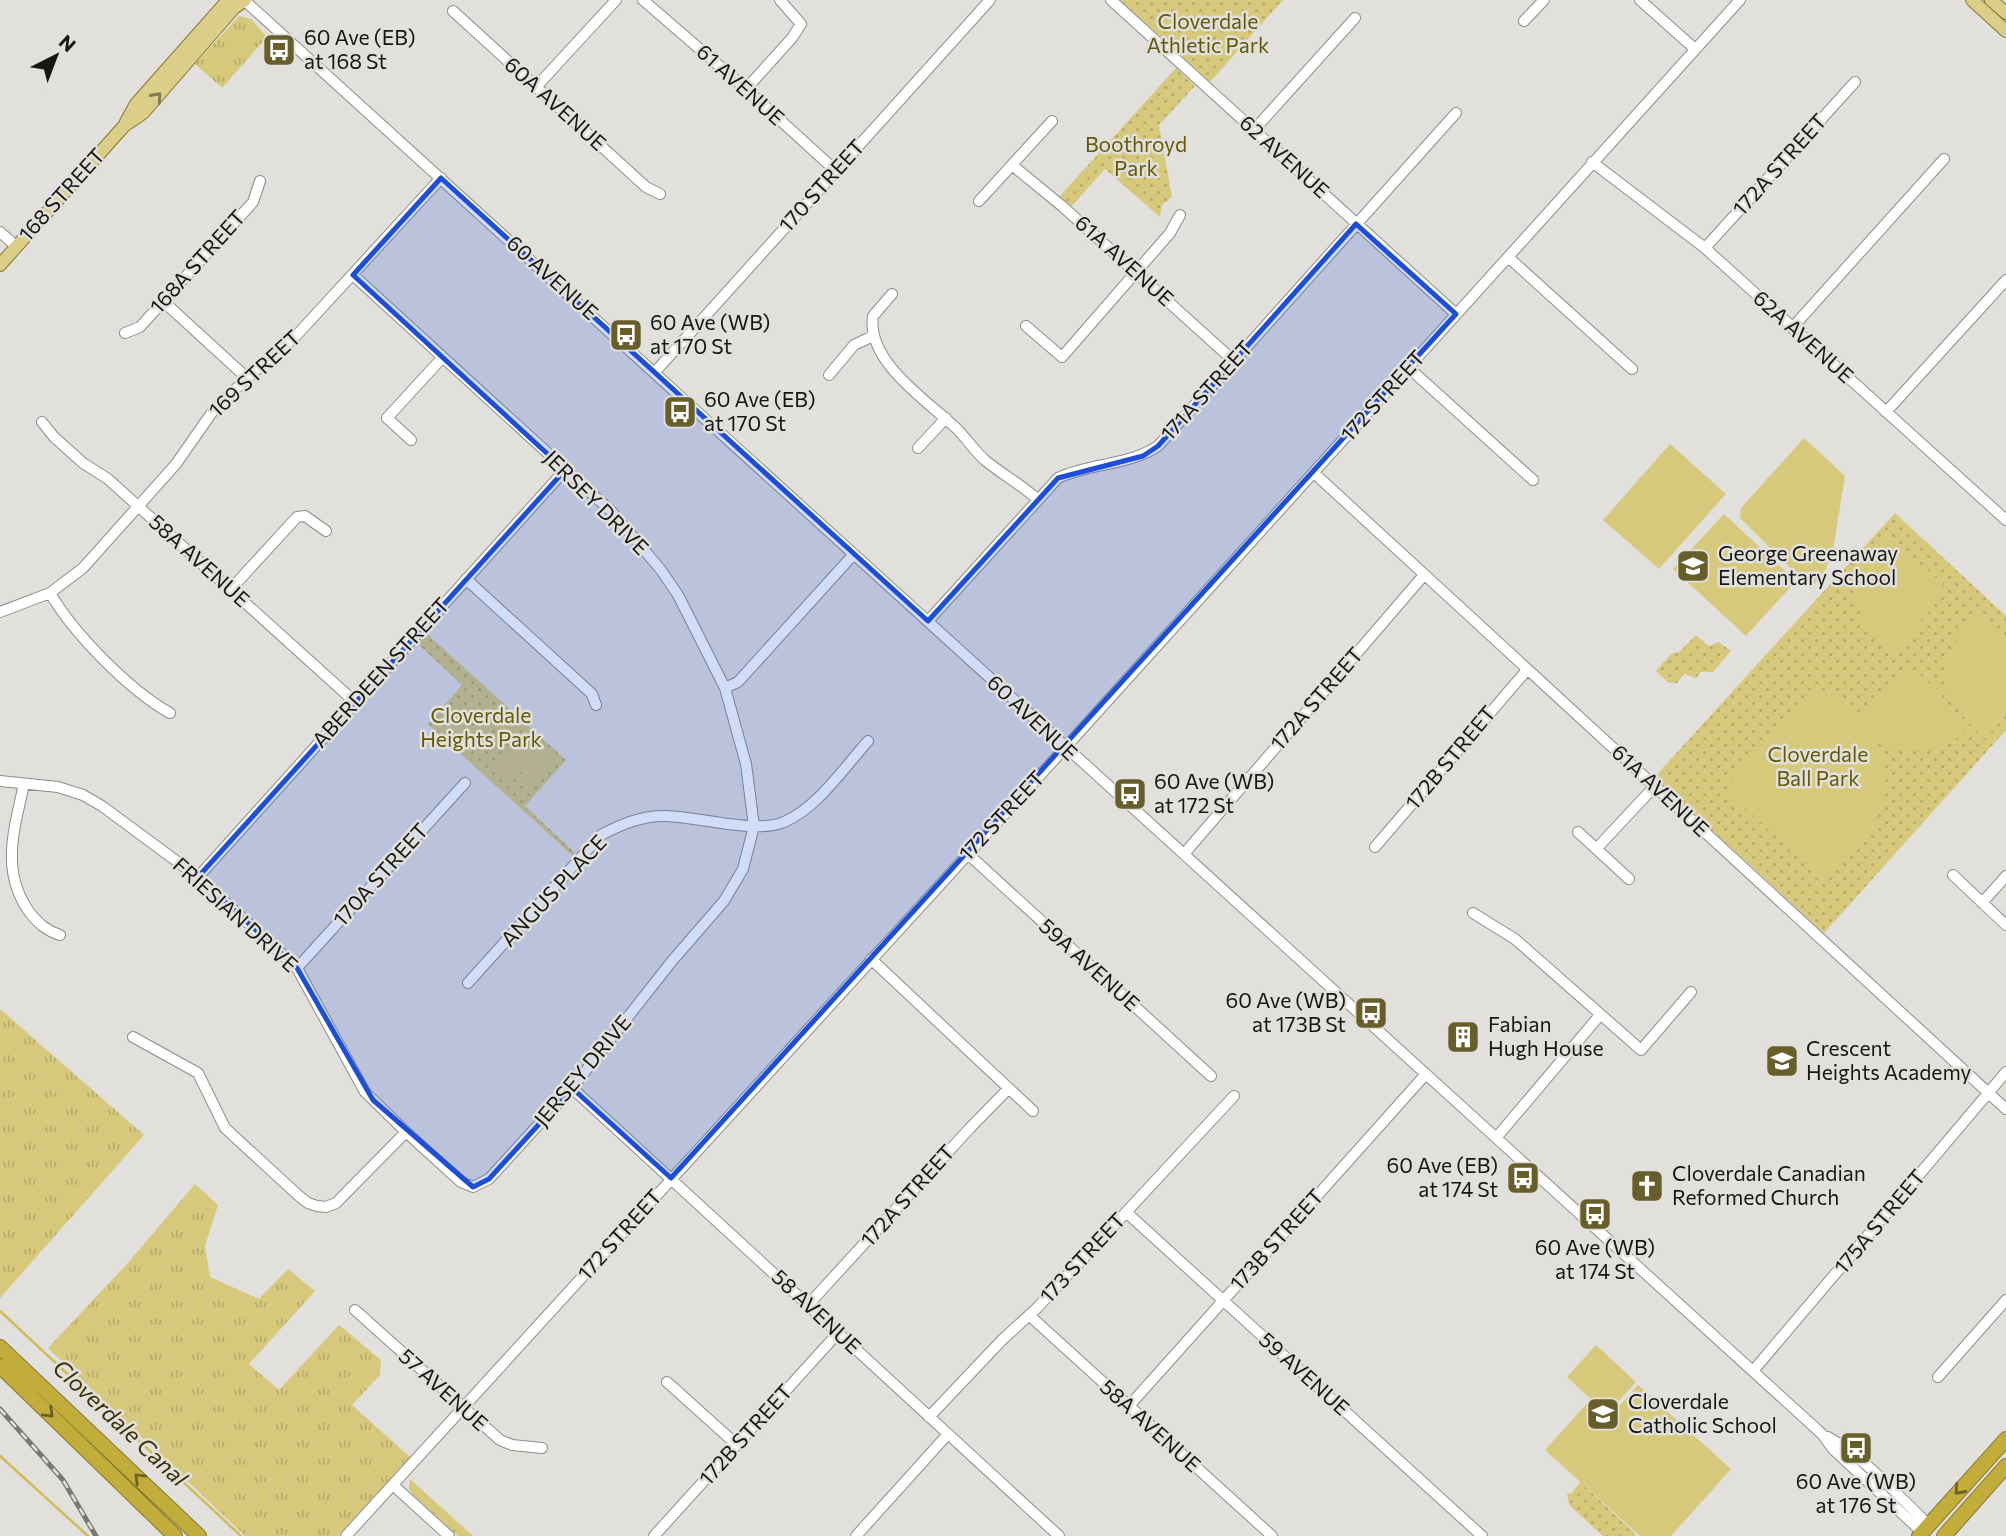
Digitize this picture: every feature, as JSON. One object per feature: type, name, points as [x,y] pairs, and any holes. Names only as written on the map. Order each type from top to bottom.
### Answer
[{"type":"highway","points":[[0,1347],[199,1536]]},
{"type":"highway","points":[[0,1366],[175,1536]]},
{"type":"highway","points":[[1924,1532],[2006,1438]]},
{"type":"highway","points":[[1943,1536],[2006,1466]]},
{"type":"main road","name":"168 STREET","points":[[0,265],[124,126],[136,104],[228,0]]},
{"type":"main road","name":"168 STREET","points":[[124,126],[143,113],[234,8],[244,0]]},
{"type":"main road","points":[[1972,0],[2006,32]]},
{"type":"main road","points":[[1991,0],[2006,13]]},
{"type":"main road","name":"60 AVENUE","points":[[1924,1532],[1943,1536]]},
{"type":"street","name":"60 AVENUE","points":[[244,0],[1822,1434],[1839,1444],[1869,1469],[1924,1532]]},
{"type":"street","points":[[536,87],[616,0]]},
{"type":"street","name":"61 AVENUE","points":[[643,0],[836,171]]},
{"type":"street","points":[[746,89],[792,38],[801,24],[780,0]]},
{"type":"street","name":"170 STREET","points":[[654,372],[990,0]]},
{"type":"street","name":"62 AVENUE","points":[[1111,0],[1456,314]]},
{"type":"street","points":[[1524,21],[1544,0]]},
{"type":"street","points":[[1640,0],[1695,49]]},
{"type":"street","name":"172 STREET","points":[[346,1536],[1065,748],[1740,0]]},
{"type":"street","name":"60A AVENUE","points":[[453,11],[646,187],[660,194]]},
{"type":"street","points":[[1254,130],[1354,18]]},
{"type":"street","name":"172A STREET","points":[[1705,248],[1855,82]]},
{"type":"street","name":"171A STREET","points":[[928,621],[1058,478],[1074,471],[1143,456],[1158,446],[1456,113]]},
{"type":"street","points":[[979,201],[1052,121]]},
{"type":"street","points":[[1792,328],[1944,159]]},
{"type":"street","name":"62A AVENUE","points":[[1592,162],[1705,248],[2006,520]]},
{"type":"street","name":"61A AVENUE","points":[[1012,165],[1062,206],[1234,361]]},
{"type":"street","name":"169 STREET","points":[[0,612],[51,593],[83,568],[188,449],[213,411],[247,377],[295,337],[441,178]]},
{"type":"street","name":"168A STREET","points":[[125,333],[140,327],[253,202],[260,181]]},
{"type":"street","points":[[1026,326],[1062,357],[1137,273],[1170,233],[1180,215]]},
{"type":"street","points":[[0,232],[16,246]]},
{"type":"street","points":[[1508,257],[1632,369]]},
{"type":"street","name":"JERSEY DRIVE","points":[[353,275],[612,512],[661,570],[678,595],[725,688],[746,764],[754,826],[743,869],[724,901],[672,961],[572,1088],[489,1179],[477,1186],[469,1186]]},
{"type":"street","points":[[1886,412],[2006,280]]},
{"type":"street","points":[[892,294],[873,316],[873,336],[880,351],[896,373],[946,418],[983,460],[1016,480],[1038,500]]},
{"type":"street","points":[[164,302],[247,377]]},
{"type":"street","points":[[828,375],[854,345],[873,336]]},
{"type":"street","points":[[411,440],[387,418],[442,358]]},
{"type":"street","points":[[1409,368],[1533,480]]},
{"type":"street","points":[[918,449],[946,418]]},
{"type":"street","name":"58A AVENUE","points":[[41,422],[83,463],[108,479],[139,506],[355,702]]},
{"type":"street","name":"ABERDEEN STREET","points":[[198,877],[565,470]]},
{"type":"street","name":"61A AVENUE","points":[[1314,473],[2006,1109]]},
{"type":"street","points":[[231,589],[297,517],[305,516],[326,531]]},
{"type":"street","points":[[725,688],[738,682],[854,554]]},
{"type":"street","name":"172A STREET","points":[[1184,854],[1424,575]]},
{"type":"street","points":[[466,579],[592,694],[596,705]]},
{"type":"street","points":[[51,593],[57,605],[104,660],[153,704],[170,713]]},
{"type":"street","name":"172B STREET","points":[[1375,847],[1527,670]]},
{"type":"street","name":"ANGUS PLACE","points":[[468,983],[601,835],[630,821],[665,816],[754,826],[782,824],[807,808],[868,741]]},
{"type":"street","name":"FRIESIAN DRIVE","points":[[0,781],[58,787],[83,795],[198,877],[297,968],[359,1082],[373,1100],[461,1182],[469,1186]]},
{"type":"street","name":"170A STREET","points":[[297,968],[465,783]]},
{"type":"street","points":[[24,784],[8,846],[10,880],[24,908],[40,925],[60,935]]},
{"type":"street","points":[[1597,848],[1654,787]]},
{"type":"street","points":[[1578,832],[1629,878]]},
{"type":"street","name":"59A AVENUE","points":[[968,854],[1211,1076]]},
{"type":"street","points":[[1953,875],[2006,925]]},
{"type":"street","points":[[1982,903],[2006,876]]},
{"type":"street","points":[[1473,913],[1515,939],[1640,1050],[1691,992]]},
{"type":"street","points":[[871,959],[1033,1111]]},
{"type":"street","points":[[1496,1138],[1600,1015]]},
{"type":"street","points":[[133,1037],[193,1069],[201,1077],[219,1119],[232,1136],[307,1203],[326,1207],[336,1203],[406,1132]]},
{"type":"street","name":"175A STREET","points":[[1753,1371],[2006,1072]]},
{"type":"street","name":"173B STREET","points":[[1129,1406],[1426,1074]]},
{"type":"street","name":"58 AVENUE","points":[[572,1088],[1059,1536]]},
{"type":"street","name":"172A STREET","points":[[808,1305],[1009,1088]]},
{"type":"street","name":"173 STREET","points":[[929,1417],[1029,1315],[1234,1096]]},
{"type":"street","name":"59 AVENUE","points":[[1126,1212],[1478,1535]]},
{"type":"street","points":[[1938,1377],[2006,1300]]},
{"type":"street","name":"57 AVENUE","points":[[355,1310],[499,1440],[512,1445],[542,1448]]},
{"type":"street","name":"58A AVENUE","points":[[1029,1315],[1272,1536]]},
{"type":"street","name":"172B STREET","points":[[654,1536],[838,1333]]},
{"type":"street","points":[[667,1382],[737,1445]]},
{"type":"street","points":[[856,1536],[948,1434]]},
{"type":"street","points":[[393,1485],[449,1536]]},
{"type":"highlighted area","points":[[441,178],[928,621],[1058,478],[1143,456],[1158,446],[1356,224],[1456,314],[671,1178],[572,1088],[489,1179],[473,1187],[373,1100],[297,968],[198,877],[565,470],[353,275]]},
{"type":"green space","name":"Cloverdale Athletic Park","points":[[1120,0],[1283,0],[1210,82]]},
{"type":"green space","points":[[239,16],[251,19],[267,37],[222,88],[195,64]]},
{"type":"green space","name":"Boothroyd Park","points":[[1176,68],[1195,86],[1159,125],[1172,197],[1162,205],[1160,217],[1105,169],[1071,207],[1060,196]]},
{"type":"green space","points":[[1804,438],[1845,476],[1833,550],[1826,569],[1811,589],[1740,518],[1741,508]]},
{"type":"green space","points":[[1670,444],[1726,494],[1659,569],[1603,520]]},
{"type":"green space","name":"Cloverdale Ball Park","points":[[1895,513],[2006,616],[2006,730],[1824,933],[1680,801],[1675,800],[1652,780]]},
{"type":"green space","points":[[1724,514],[1796,581],[1746,636],[1673,569]]},
{"type":"green space","points":[[1885,533],[1943,584],[1944,593],[1892,655],[1866,624],[1857,598],[1859,572],[1864,558]]},
{"type":"green space","points":[[1978,613],[2006,639],[2006,715],[1985,739],[1957,708],[1946,678],[1947,663],[1953,647]]},
{"type":"green space","name":"Cloverdale Heights Park","points":[[426,633],[566,760],[525,806],[575,853],[573,856],[428,724],[462,685],[417,643]]},
{"type":"green space","points":[[1696,635],[1709,646],[1719,642],[1731,651],[1713,672],[1701,672],[1696,678],[1684,674],[1677,683],[1669,683],[1656,671],[1672,653],[1678,653]]},
{"type":"green space","points":[[1903,669],[1914,670],[1935,688],[1968,728],[1961,735],[1944,745],[1914,751],[1895,747],[1873,730],[1862,716]]},
{"type":"green space","points":[[1814,686],[1845,706],[1868,729],[1881,753],[1886,779],[1882,805],[1870,831],[1850,856],[1822,879],[1731,795],[1732,777]]},
{"type":"green space","points":[[525,728],[544,746],[509,783],[490,765]]},
{"type":"green space","points":[[543,750],[554,760],[530,787],[518,777]]},
{"type":"green space","points":[[0,1009],[144,1135],[0,1298]]},
{"type":"green space","points":[[195,1184],[218,1205],[205,1246],[210,1277],[259,1299],[288,1269],[315,1291],[249,1364],[279,1390],[339,1325],[381,1360],[380,1375],[352,1405],[410,1457],[338,1536],[245,1536],[48,1348],[127,1264]]},
{"type":"green space","points":[[1596,1345],[1636,1382],[1607,1414],[1567,1377]]},
{"type":"green space","points":[[1638,1385],[1731,1469],[1671,1536],[1640,1536],[1545,1450],[1589,1401],[1608,1418]]},
{"type":"green space","points":[[410,1479],[473,1536],[458,1536],[412,1494],[409,1488]]},
{"type":"green space","points":[[1580,1482],[1636,1534],[1603,1536],[1569,1505],[1567,1494],[1572,1493]]},
{"type":"waterway","name":"Cloverdale Canal","points":[[0,1311],[241,1536]]},
{"type":"waterway","points":[[0,1456],[88,1536]]},
{"type":"railway","points":[[0,1409],[63,1480],[96,1536]]},
{"type":"place","name":"60 Ave (EB) at 168 St","points":[[279,50]]},
{"type":"place","name":"60 Ave (WB) at 170 St","points":[[626,335]]},
{"type":"place","name":"60 Ave (EB) at 170 St","points":[[680,412]]},
{"type":"place","name":"George Greenaway Elementary School","points":[[1693,566]]},
{"type":"place","name":"60 Ave (WB) at 172 St","points":[[1130,794]]},
{"type":"place","name":"60 Ave (WB) at 173B St","points":[[1371,1013]]},
{"type":"place","name":"Fabian Hugh House","points":[[1463,1037]]},
{"type":"place","name":"Crescent Heights Academy","points":[[1782,1061]]},
{"type":"place","name":"60 Ave (EB) at 174 St","points":[[1523,1178]]},
{"type":"place","name":"Cloverdale Canadian Reformed Church","points":[[1647,1186]]},
{"type":"place","name":"60 Ave (WB) at 174 St","points":[[1595,1214]]},
{"type":"place","name":"Cloverdale Catholic School","points":[[1603,1414]]},
{"type":"place","name":"60 Ave (WB) at 176 St","points":[[1856,1448]]}]
